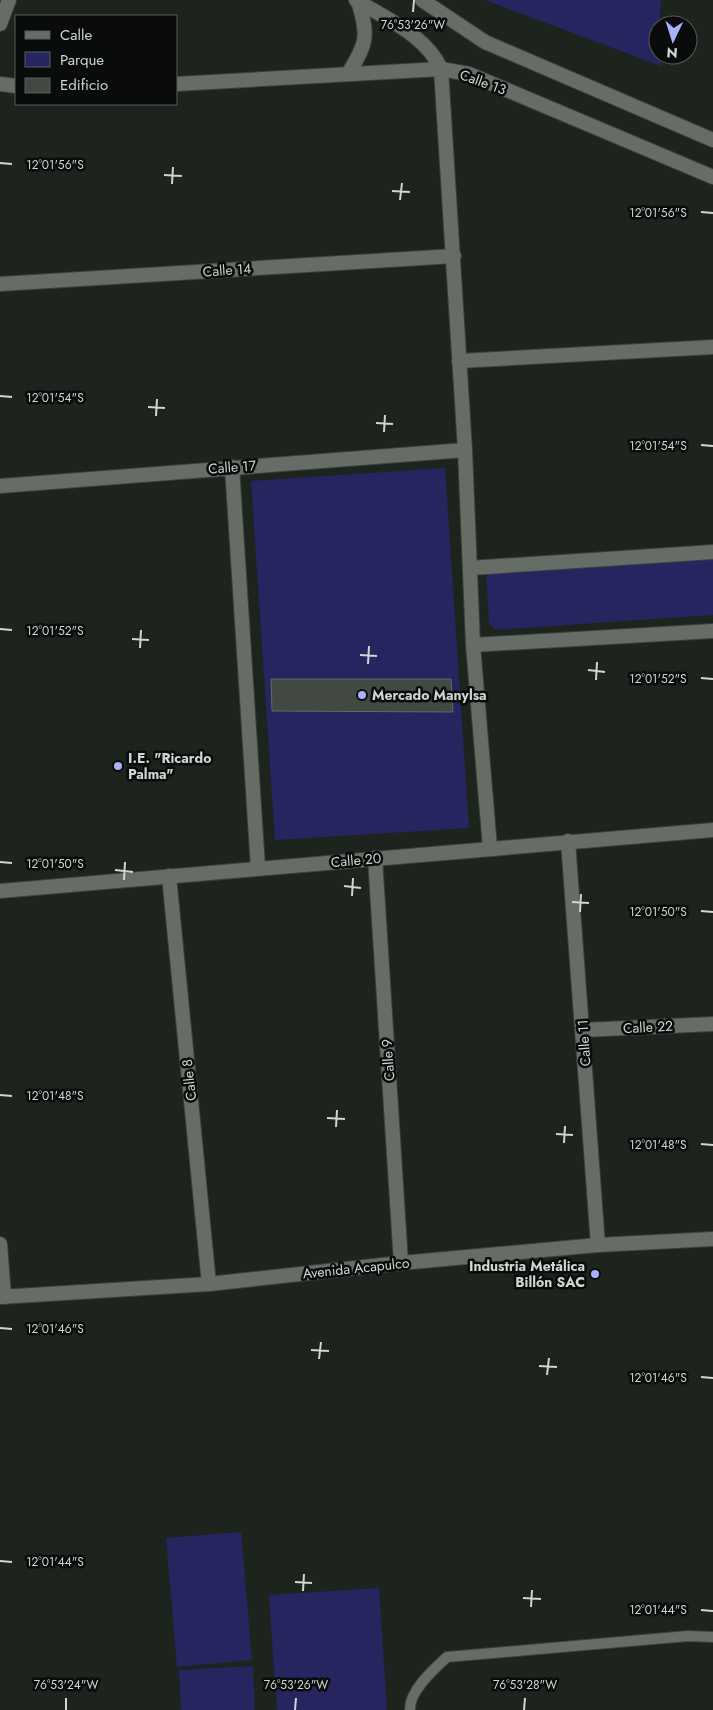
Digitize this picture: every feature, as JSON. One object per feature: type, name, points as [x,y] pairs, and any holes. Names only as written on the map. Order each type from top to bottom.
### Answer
[{"type":"street","points":[[0,24],[9,0]]},
{"type":"street","points":[[422,0],[485,42],[713,140]]},
{"type":"street","points":[[357,1],[424,44],[435,55],[441,69],[465,450],[473,645],[490,848]]},
{"type":"street","points":[[348,74],[364,46],[366,26],[357,1]]},
{"type":"street","name":"Calle 13","points":[[178,84],[441,69],[469,74],[713,177]]},
{"type":"street","points":[[0,84],[15,86]]},
{"type":"street","name":"Calle 14","points":[[0,284],[454,256]]},
{"type":"street","points":[[460,361],[713,347]]},
{"type":"street","name":"Calle 17","points":[[0,486],[465,450]]},
{"type":"street","points":[[232,467],[258,868]]},
{"type":"street","points":[[470,568],[713,552]]},
{"type":"street","points":[[473,645],[713,631]]},
{"type":"street","name":"Calle 20","points":[[0,892],[568,841],[713,830]]},
{"type":"street","name":"Calle 11","points":[[568,841],[598,1245]]},
{"type":"street","name":"Calle 9","points":[[375,858],[401,1262]]},
{"type":"street","name":"Calle 8","points":[[169,876],[209,1284]]},
{"type":"street","name":"Calle 22","points":[[583,1030],[713,1024]]},
{"type":"street","name":"Avenida Acapulco","points":[[2,1297],[209,1284],[401,1262],[598,1245],[713,1239]]},
{"type":"street","points":[[0,1244],[2,1297]]},
{"type":"lane","points":[[410,1710],[417,1691],[433,1669],[447,1657],[688,1636],[713,1637]]},
{"type":"green space","points":[[485,0],[661,0],[660,15],[648,15],[648,61]]},
{"type":"green space","points":[[445,468],[469,828],[275,840],[251,481]]},
{"type":"green space","points":[[713,554],[713,615],[495,630],[489,623],[486,572]]},
{"type":"green space","points":[[241,1532],[252,1660],[177,1667],[166,1538]]},
{"type":"green space","points":[[379,1588],[387,1710],[277,1710],[269,1595]]},
{"type":"green space","points":[[253,1666],[255,1710],[181,1710],[179,1670]]},
{"type":"building","name":"Mercado Manylsa","points":[[271,679],[451,679],[453,712],[272,711]]},
{"type":"place","name":"Mercado Manylsa","points":[[362,695]]},
{"type":"place","name":"I.E. \"Ricardo Palma\"","points":[[118,766]]},
{"type":"place","name":"Industria Metálica Billón SAC","points":[[595,1274]]}]
